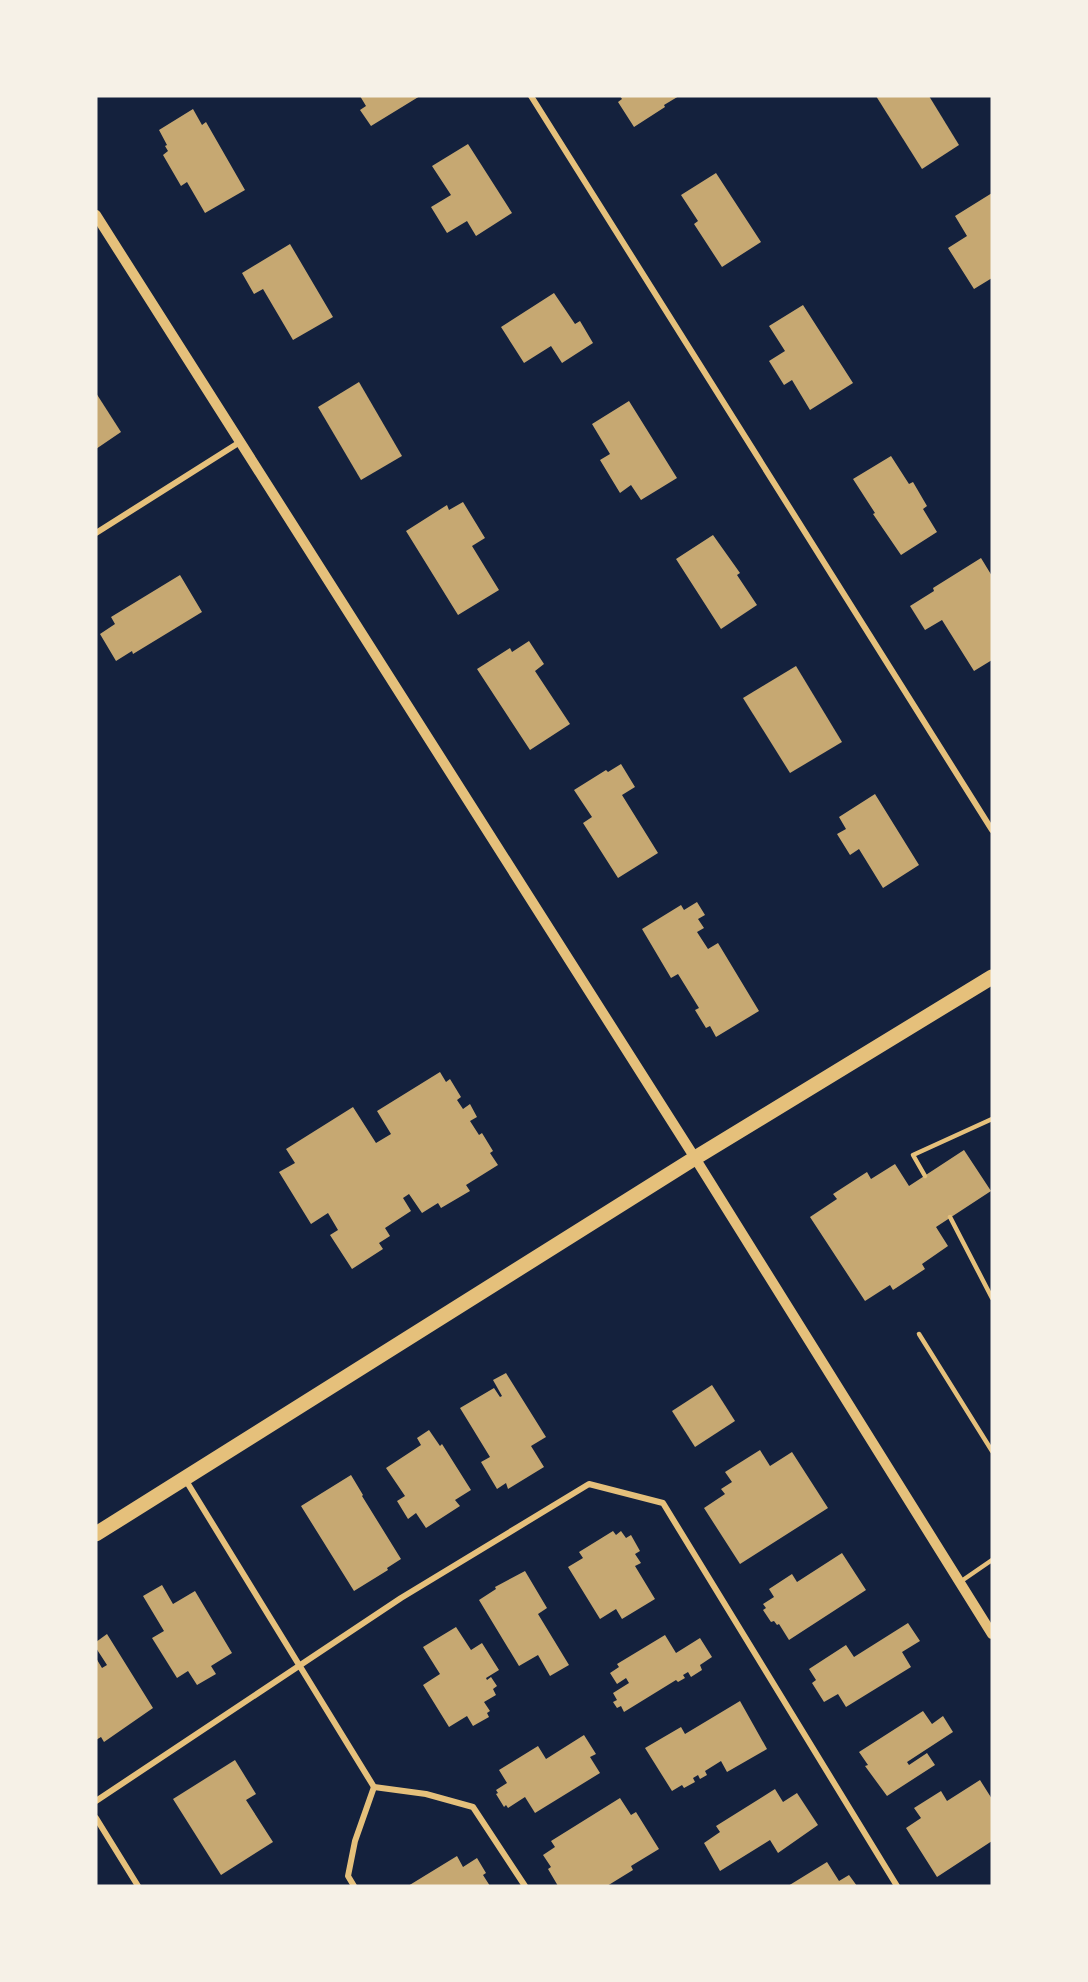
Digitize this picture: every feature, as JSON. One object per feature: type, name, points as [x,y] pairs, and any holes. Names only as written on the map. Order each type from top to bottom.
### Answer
[{"type":"main road","points":[[96,1534],[695,1158],[992,977]]},
{"type":"street","points":[[531,96],[992,830]]},
{"type":"street","points":[[96,215],[695,1158],[992,1634]]},
{"type":"street","points":[[96,534],[240,442]]},
{"type":"street","points":[[184,1479],[374,1787],[348,1876],[354,1886]]},
{"type":"street","points":[[96,1801],[401,1598],[589,1484],[663,1503],[897,1886]]},
{"type":"street","points":[[374,1787],[426,1794],[473,1807],[525,1886]]},
{"type":"street","points":[[96,1818],[138,1886]]},
{"type":"lane","points":[[926,1176],[913,1155],[992,1119]]},
{"type":"lane","points":[[950,1217],[992,1299]]},
{"type":"lane","points":[[920,1334],[992,1451]]},
{"type":"lane","points":[[960,1582],[992,1560]]},
{"type":"building","points":[[360,96],[420,96],[371,126],[360,110],[366,106]]},
{"type":"building","points":[[620,96],[679,96],[634,127],[618,102],[622,99]]},
{"type":"building","points":[[876,96],[929,96],[959,145],[922,169]]},
{"type":"building","points":[[193,109],[202,125],[206,122],[245,190],[205,213],[187,182],[181,186],[163,155],[168,151],[159,130]]},
{"type":"building","points":[[468,144],[512,213],[476,236],[467,221],[447,233],[431,207],[451,195],[432,166]]},
{"type":"building","points":[[716,173],[761,242],[722,267],[694,224],[698,221],[681,195]]},
{"type":"building","points":[[992,193],[992,278],[974,289],[948,248],[967,236],[955,216]]},
{"type":"building","points":[[290,244],[333,317],[293,340],[263,289],[254,294],[242,273]]},
{"type":"building","points":[[554,293],[575,324],[580,321],[593,343],[562,363],[551,346],[524,363],[501,327]]},
{"type":"building","points":[[803,305],[853,383],[810,410],[792,380],[784,385],[769,361],[785,351],[769,326]]},
{"type":"building","points":[[359,382],[402,456],[361,480],[318,407]]},
{"type":"building","points":[[96,393],[121,432],[96,449]]},
{"type":"building","points":[[629,401],[677,478],[641,500],[631,485],[620,493],[600,460],[610,454],[592,424]]},
{"type":"building","points":[[891,456],[909,484],[913,482],[927,506],[923,509],[937,532],[901,555],[853,479]]},
{"type":"building","points":[[463,502],[485,538],[472,546],[499,590],[458,615],[406,531],[447,505],[449,510]]},
{"type":"building","points":[[713,535],[740,573],[737,575],[757,605],[721,629],[676,559]]},
{"type":"building","points":[[981,558],[992,576],[992,660],[974,671],[942,620],[925,630],[910,606],[934,591],[933,588]]},
{"type":"building","points":[[180,575],[202,612],[133,654],[132,651],[116,661],[100,634],[115,624],[111,617]]},
{"type":"building","points":[[529,641],[544,664],[535,671],[570,724],[530,750],[477,669],[510,648],[512,652]]},
{"type":"building","points":[[796,666],[842,742],[790,773],[743,698]]},
{"type":"building","points":[[621,764],[635,787],[622,795],[658,853],[618,878],[583,823],[592,817],[574,790],[606,770],[608,772]]},
{"type":"building","points":[[875,794],[919,865],[883,888],[859,849],[850,855],[837,834],[846,829],[839,817]]},
{"type":"building","points":[[697,902],[705,915],[698,919],[704,928],[697,932],[708,949],[718,943],[759,1011],[716,1037],[710,1026],[706,1028],[695,1010],[699,1008],[678,974],[671,978],[642,929],[681,905],[684,910]]},
{"type":"building","points":[[440,1072],[446,1082],[450,1079],[461,1097],[457,1100],[463,1109],[470,1104],[477,1117],[470,1121],[479,1135],[482,1133],[498,1165],[466,1185],[470,1191],[441,1208],[438,1203],[422,1213],[409,1194],[403,1198],[411,1211],[385,1228],[390,1236],[379,1243],[383,1249],[352,1269],[330,1235],[338,1230],[328,1213],[311,1224],[279,1172],[295,1163],[286,1149],[353,1107],[376,1143],[391,1134],[377,1111]]},
{"type":"building","points":[[964,1150],[991,1191],[936,1227],[948,1246],[922,1264],[925,1269],[893,1290],[890,1285],[865,1301],[810,1217],[837,1199],[833,1194],[867,1172],[871,1179],[895,1164],[909,1186]]},
{"type":"building","points":[[506,1373],[546,1437],[531,1446],[544,1467],[508,1489],[506,1483],[497,1489],[481,1462],[490,1457],[460,1408],[494,1388],[500,1397],[502,1396],[493,1380]]},
{"type":"building","points":[[712,1385],[735,1421],[695,1447],[672,1411]]},
{"type":"building","points":[[429,1430],[440,1446],[442,1444],[471,1490],[455,1500],[460,1506],[426,1528],[416,1513],[408,1519],[397,1501],[405,1496],[386,1468],[421,1445],[417,1438]]},
{"type":"building","points":[[760,1450],[770,1466],[792,1452],[828,1508],[740,1564],[704,1508],[725,1494],[721,1489],[732,1482],[725,1472]]},
{"type":"building","points":[[351,1475],[401,1559],[354,1591],[301,1506]]},
{"type":"building","points":[[613,1531],[616,1535],[621,1531],[626,1538],[631,1535],[640,1551],[635,1554],[641,1563],[635,1566],[655,1599],[622,1619],[616,1609],[600,1619],[568,1567],[583,1558],[579,1552]]},
{"type":"building","points":[[842,1553],[866,1590],[789,1640],[779,1624],[771,1622],[763,1610],[766,1608],[763,1604],[774,1597],[769,1589],[792,1574],[797,1582]]},
{"type":"building","points":[[525,1571],[547,1608],[538,1614],[569,1665],[550,1676],[538,1655],[519,1666],[479,1600],[496,1589],[495,1587]]},
{"type":"building","points":[[162,1585],[173,1604],[195,1591],[232,1653],[211,1666],[216,1674],[197,1685],[188,1671],[177,1678],[152,1638],[164,1631],[143,1596]]},
{"type":"building","points":[[908,1623],[920,1641],[902,1652],[911,1667],[846,1707],[838,1694],[824,1702],[812,1683],[816,1680],[809,1669],[846,1645],[854,1657]]},
{"type":"building","points":[[456,1627],[471,1650],[482,1643],[499,1670],[486,1678],[487,1680],[491,1677],[497,1686],[493,1689],[496,1695],[484,1702],[490,1711],[487,1713],[489,1717],[473,1726],[467,1716],[449,1727],[423,1685],[440,1674],[423,1647]]},
{"type":"building","points":[[107,1634],[153,1708],[104,1742],[101,1737],[96,1740],[96,1658],[102,1668],[107,1665],[96,1648],[96,1642]]},
{"type":"building","points":[[665,1635],[676,1653],[700,1638],[712,1657],[700,1665],[702,1670],[691,1677],[688,1672],[683,1675],[685,1678],[678,1682],[676,1680],[624,1712],[621,1706],[617,1708],[613,1702],[617,1700],[613,1693],[629,1683],[626,1678],[617,1684],[610,1673],[619,1667],[617,1664]]},
{"type":"building","points":[[740,1701],[767,1749],[727,1772],[721,1761],[705,1771],[707,1775],[700,1779],[698,1775],[693,1778],[695,1782],[684,1788],[682,1785],[672,1791],[645,1748],[681,1727],[685,1734]]},
{"type":"building","points":[[923,1711],[932,1724],[943,1716],[953,1732],[907,1762],[909,1765],[927,1753],[935,1765],[887,1796],[865,1766],[868,1765],[859,1752]]},
{"type":"building","points":[[584,1735],[596,1754],[590,1757],[600,1773],[535,1813],[525,1797],[508,1808],[506,1805],[504,1807],[496,1790],[507,1783],[499,1770],[538,1746],[546,1759]]},
{"type":"building","points":[[235,1760],[256,1794],[246,1800],[273,1842],[221,1875],[173,1799]]},
{"type":"building","points":[[980,1780],[992,1799],[992,1841],[937,1877],[906,1828],[921,1818],[914,1808],[941,1791],[947,1801]]},
{"type":"building","points":[[775,1789],[783,1802],[797,1793],[818,1825],[778,1853],[770,1840],[720,1871],[704,1843],[720,1832],[716,1826]]},
{"type":"building","points":[[620,1798],[631,1815],[636,1812],[659,1849],[631,1866],[633,1870],[607,1886],[558,1886],[548,1869],[551,1867],[543,1855],[555,1847],[551,1841]]},
{"type":"building","points":[[457,1856],[463,1867],[477,1858],[486,1873],[483,1875],[490,1886],[408,1886]]},
{"type":"building","points":[[827,1862],[839,1881],[849,1875],[857,1886],[788,1886]]}]
